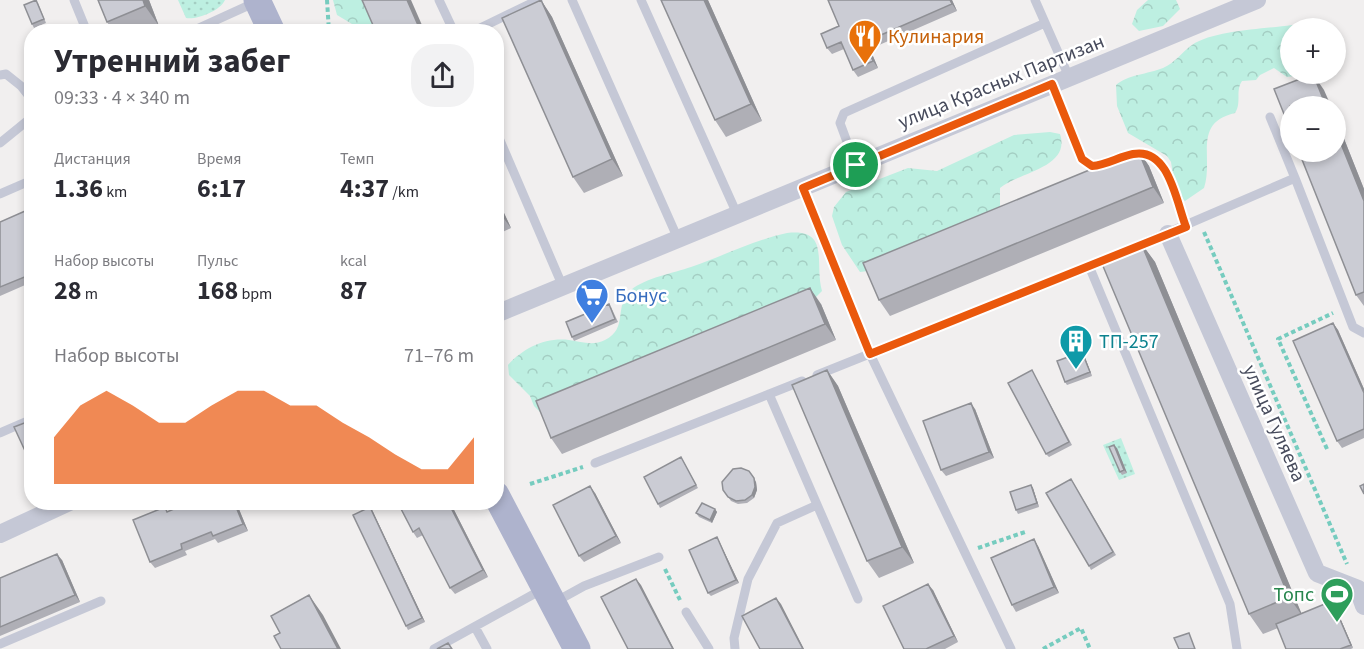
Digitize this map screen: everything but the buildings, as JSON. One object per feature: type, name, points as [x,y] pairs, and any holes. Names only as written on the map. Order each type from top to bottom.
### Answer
[{"type":"main road","points":[[258,0],[268,24]]},
{"type":"main road","points":[[504,510],[577,649]]},
{"type":"street","name":"улица Красных Партизан","points":[[504,311],[1257,0]]},
{"type":"street","name":"улица Гуляева","points":[[1168,234],[1317,573],[1361,598]]},
{"type":"street","points":[[0,534],[52,510]]},
{"type":"lane","points":[[74,0],[84,24]]},
{"type":"lane","points":[[207,24],[258,0]]},
{"type":"lane","points":[[440,0],[450,24]]},
{"type":"lane","points":[[488,24],[538,0]]},
{"type":"lane","points":[[572,0],[678,239]]},
{"type":"lane","points":[[641,0],[737,214]]},
{"type":"lane","points":[[1035,0],[1069,77]]},
{"type":"lane","points":[[856,165],[840,123],[844,113],[1045,23]]},
{"type":"lane","points":[[0,75],[6,74],[24,90]]},
{"type":"lane","points":[[1052,84],[1082,159],[1092,166],[1104,165],[1133,154],[1151,154],[1162,162],[1186,227]]},
{"type":"lane","points":[[1270,117],[1347,306],[1353,327],[1364,333]]},
{"type":"lane","points":[[0,143],[24,124]]},
{"type":"lane","points":[[504,150],[562,287]]},
{"type":"lane","points":[[595,463],[1186,227],[1295,178]]},
{"type":"lane","points":[[0,194],[24,184]]},
{"type":"lane","points":[[803,188],[870,354],[1011,649]]},
{"type":"lane","points":[[1089,266],[1230,604],[1237,649]]},
{"type":"lane","points":[[769,394],[858,599]]},
{"type":"lane","points":[[0,433],[24,422]]},
{"type":"lane","points":[[735,649],[734,638],[748,579],[777,523],[817,505]]},
{"type":"lane","points":[[434,649],[475,627],[549,595],[584,586],[659,557]]},
{"type":"lane","points":[[0,645],[101,601]]},
{"type":"lane","points":[[686,612],[709,649]]},
{"type":"lane","points":[[475,627],[487,649]]},
{"type":"path","points":[[327,0],[328,24]]},
{"type":"path","points":[[1200,221],[1361,598]]},
{"type":"path","points":[[1327,449],[1278,339],[1347,306]]},
{"type":"path","points":[[530,484],[595,463]]},
{"type":"path","points":[[965,552],[1025,532]]},
{"type":"path","points":[[659,557],[686,612]]},
{"type":"path","points":[[1043,649],[1081,628],[1090,649]]},
{"type":"green space","points":[[178,0],[225,0],[213,11],[202,16],[186,18]]},
{"type":"green space","points":[[333,0],[367,0],[378,24],[352,24],[337,15]]},
{"type":"green space","points":[[1148,0],[1176,0],[1180,9],[1163,26],[1139,31],[1132,24],[1137,10]]},
{"type":"green space","points":[[1280,26],[1280,72],[1274,68],[1260,75],[1256,80],[1242,81],[1235,113],[1222,118],[1213,125],[1209,133],[1204,188],[1185,201],[1176,195],[1171,162],[1167,156],[1128,133],[1117,106],[1116,85],[1126,79],[1167,66],[1192,45],[1202,40],[1240,31]]},
{"type":"green space","points":[[1050,132],[1060,134],[1061,145],[1058,155],[1041,168],[1008,182],[1000,188],[1000,207],[876,270],[860,272],[842,245],[832,216],[834,207],[846,192],[908,168],[937,171],[1014,135]]},
{"type":"green space","points":[[787,233],[801,233],[810,236],[815,242],[818,250],[822,291],[814,299],[543,415],[534,406],[530,396],[509,375],[508,365],[514,359],[544,342],[569,340],[596,343],[605,340],[617,329],[626,296],[644,282]]},
{"type":"green space","points":[[1121,438],[1135,474],[1119,480],[1103,445]]},
{"type":"place","name":"Кулинария","points":[[865,65]]},
{"type":"place","name":"Бонус","points":[[592,324]]},
{"type":"place","name":"ТП-257","points":[[1076,370]]},
{"type":"place","name":"Топс","points":[[1337,623]]},
{"type":"route","points":[[1052,84],[1082,159],[1092,166],[1104,165],[1133,154],[1151,154],[1162,162],[1186,227],[870,354],[803,188],[856,165],[1052,84]]}]
